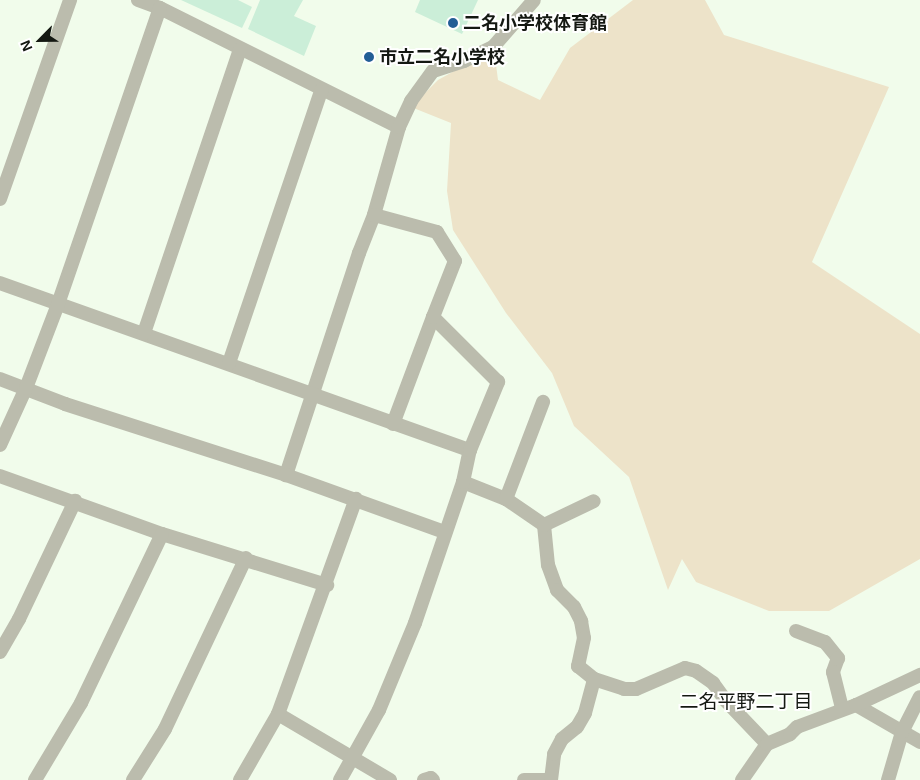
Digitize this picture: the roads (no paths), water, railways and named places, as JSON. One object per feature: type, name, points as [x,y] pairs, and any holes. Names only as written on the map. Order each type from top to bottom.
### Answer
[{"type":"street","points":[[0,199],[70,0]]},
{"type":"street","points":[[138,0],[160,8],[399,127]]},
{"type":"street","points":[[286,475],[374,215],[399,127],[411,101],[433,71],[464,61],[493,47],[534,0]]},
{"type":"street","points":[[0,445],[26,388],[58,304],[160,8]]},
{"type":"street","points":[[144,334],[240,49]]},
{"type":"street","points":[[229,363],[322,89]]},
{"type":"street","points":[[374,215],[437,232],[455,261],[394,424]]},
{"type":"street","points":[[0,283],[315,393],[394,424],[470,450]]},
{"type":"street","points":[[340,780],[379,710],[416,622],[444,532],[463,482],[470,450],[498,382],[433,317]]},
{"type":"street","points":[[0,379],[65,404],[356,499],[444,532]]},
{"type":"street","points":[[506,499],[543,402]]},
{"type":"street","points":[[0,476],[75,501],[162,534],[246,558],[327,585]]},
{"type":"street","points":[[463,482],[506,499],[544,525],[548,565],[556,590],[574,607],[581,621],[584,638],[578,666],[594,679],[624,689],[636,689],[685,668],[696,671],[713,683],[726,701],[767,744]]},
{"type":"street","points":[[240,780],[278,714],[327,585],[356,499]]},
{"type":"street","points":[[0,652],[19,619],[75,501]]},
{"type":"street","points":[[544,525],[594,501]]},
{"type":"street","points":[[35,780],[81,703],[162,534]]},
{"type":"street","points":[[133,780],[166,729],[246,558]]},
{"type":"street","points":[[796,631],[825,642],[838,658],[833,672],[842,709]]},
{"type":"street","points":[[742,780],[767,744],[790,734],[797,727],[856,705],[920,675]]},
{"type":"street","points":[[524,780],[551,780],[554,754],[562,738],[578,728],[585,713],[594,679]]},
{"type":"street","points":[[888,780],[902,732],[920,696]]},
{"type":"street","points":[[856,705],[920,742]]},
{"type":"street","points":[[278,714],[390,780]]},
{"type":"street","points":[[424,780],[432,780]]},
{"type":"place","name":"二名小学校体育館","points":[[453,23]]},
{"type":"place","name":"市立二名小学校","points":[[369,57]]},
{"type":"district","name":"二名平野二丁目","points":[[746,702]]}]
